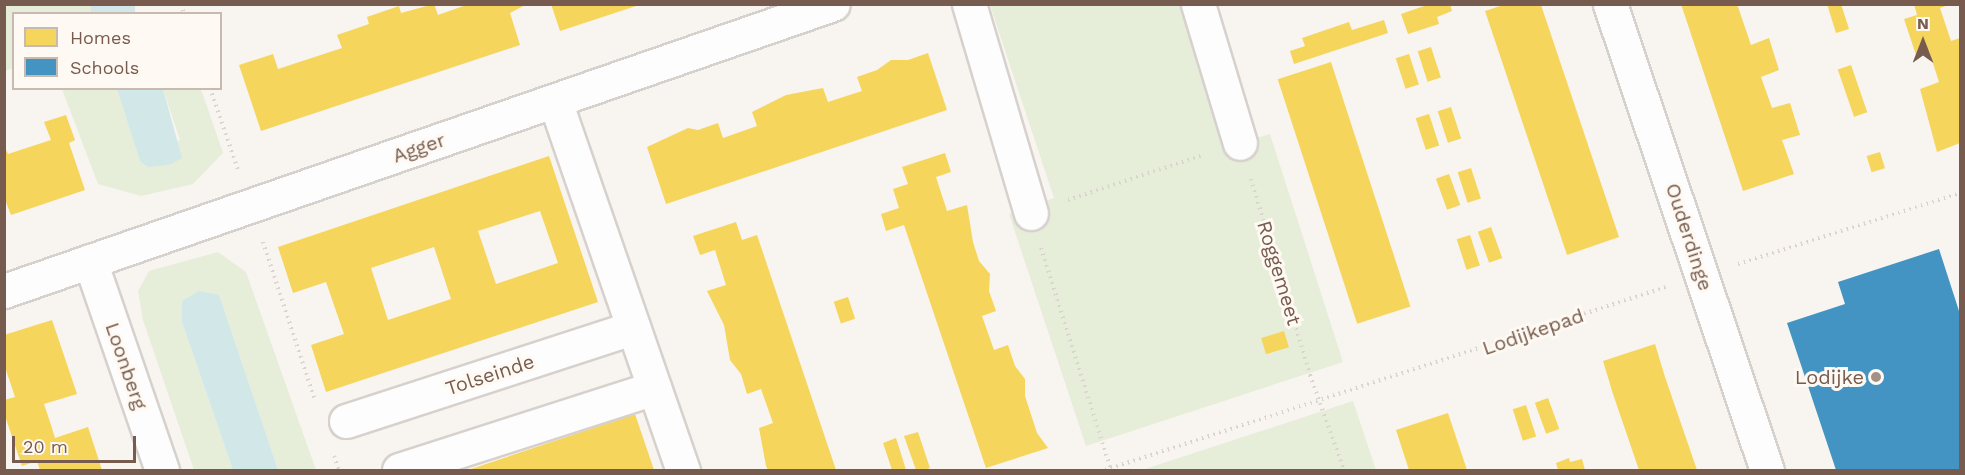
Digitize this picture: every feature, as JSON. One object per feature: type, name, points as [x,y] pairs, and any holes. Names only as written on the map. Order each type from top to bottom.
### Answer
[{"type":"street","name":"Agger","points":[[4,291],[833,4]]},
{"type":"street","points":[[969,4],[1031,213]]},
{"type":"street","points":[[1198,4],[1240,143]]},
{"type":"street","name":"Ouderdinge","points":[[1610,4],[1767,471]]},
{"type":"street","points":[[555,101],[683,471]]},
{"type":"street","name":"Loonberg","points":[[90,261],[162,471]]},
{"type":"street","name":"Tolseinde","points":[[339,435],[633,328]]},
{"type":"street","points":[[399,471],[654,388]]},
{"type":"path","points":[[211,90],[317,406]]},
{"type":"path","points":[[1111,469],[1031,213],[1240,143]]},
{"type":"path","name":"Roggemeet","points":[[1240,143],[1320,403],[1344,471]]},
{"type":"path","name":"Lodijkepad","points":[[1105,471],[1320,403],[1702,275],[1960,193]]},
{"type":"path","points":[[339,435],[339,471]]},
{"type":"green space","points":[[4,5],[91,5],[94,12],[12,12],[12,68],[5,71]]},
{"type":"green space","points":[[990,5],[1182,5],[1225,147],[1270,134],[1343,362],[1086,446],[1009,214],[1054,198]]},
{"type":"green space","points":[[62,90],[117,90],[140,160],[180,140],[163,90],[201,90],[223,153],[193,184],[141,196],[98,184]]},
{"type":"green space","points":[[218,252],[246,272],[316,470],[278,470],[219,296],[182,322],[233,470],[194,470],[143,320],[138,291],[149,271]]},
{"type":"green space","points":[[1353,401],[1376,470],[1142,470]]},
{"type":"shaded area","points":[[91,5],[135,5],[135,12],[91,12]]},
{"type":"shaded area","points":[[117,90],[163,90],[182,158],[169,165],[148,167],[140,161]]},
{"type":"shaded area","points":[[199,291],[219,295],[278,470],[233,470],[182,322],[182,301]]},
{"type":"building: Homes","points":[[434,4],[438,15],[469,4],[527,4],[510,13],[520,45],[261,131],[239,65],[273,54],[278,69],[342,48],[337,35],[369,24],[367,17],[399,6],[401,13]]},
{"type":"building: Homes","points":[[551,4],[639,4],[639,5],[560,31]]},
{"type":"building: Homes","points":[[1430,4],[1450,4],[1452,11],[1437,17],[1439,24],[1408,34],[1401,14]]},
{"type":"building: Homes","points":[[1681,4],[1737,4],[1751,45],[1769,38],[1779,70],[1761,77],[1772,108],[1790,103],[1800,135],[1782,140],[1794,174],[1743,191]]},
{"type":"building: Homes","points":[[1827,4],[1841,4],[1849,29],[1836,33]]},
{"type":"building: Homes","points":[[1914,4],[1951,4],[1940,8],[1951,41],[1960,38],[1960,143],[1937,152],[1920,89],[1939,82],[1929,51],[1916,55],[1904,19],[1917,15]]},
{"type":"building: Homes","points":[[1503,5],[1541,5],[1619,237],[1567,255],[1485,11]]},
{"type":"building: Homes","points":[[1384,20],[1388,33],[1294,64],[1290,51],[1305,46],[1302,38],[1349,22],[1352,30]]},
{"type":"building: Homes","points":[[1431,47],[1441,77],[1428,82],[1418,51]]},
{"type":"building: Homes","points":[[928,53],[947,110],[666,204],[647,147],[688,128],[698,130],[718,123],[723,138],[757,126],[752,112],[786,95],[823,88],[828,102],[862,91],[857,77],[877,70],[891,60],[908,60]]},
{"type":"building: Homes","points":[[1409,54],[1419,84],[1406,89],[1396,58]]},
{"type":"building: Homes","points":[[1331,62],[1410,306],[1357,324],[1278,79]]},
{"type":"building: Homes","points":[[1851,65],[1867,112],[1854,117],[1838,70]]},
{"type":"building: Homes","points":[[1451,107],[1461,138],[1448,143],[1438,111]]},
{"type":"building: Homes","points":[[1429,114],[1439,145],[1426,150],[1416,118]]},
{"type":"building: Homes","points":[[66,115],[75,140],[69,143],[85,190],[11,215],[4,197],[4,146],[8,154],[51,140],[44,122]]},
{"type":"building: Homes","points":[[1880,152],[1885,168],[1872,172],[1867,156]]},
{"type":"building: Homes","points":[[945,153],[951,172],[936,177],[947,211],[967,205],[973,242],[979,261],[990,274],[989,291],[996,311],[982,316],[994,350],[1008,345],[1015,366],[1025,379],[1025,396],[1037,433],[1048,448],[986,468],[904,225],[886,231],[881,214],[899,208],[893,189],[908,184],[902,167]]},
{"type":"building: Homes","points":[[549,156],[598,302],[326,392],[311,345],[344,334],[326,282],[293,293],[278,247]],"holes":[[[540,211],[558,263],[496,284],[478,231]],[[434,247],[451,299],[388,320],[371,268]]]},
{"type":"building: Homes","points":[[1471,168],[1481,198],[1468,203],[1458,172]]},
{"type":"building: Homes","points":[[1449,174],[1460,205],[1447,210],[1436,179]]},
{"type":"building: Homes","points":[[736,222],[742,240],[757,235],[836,470],[768,470],[766,466],[759,428],[773,423],[761,389],[747,394],[741,374],[730,360],[724,325],[707,291],[726,285],[715,250],[700,255],[693,236]]},
{"type":"building: Homes","points":[[1491,227],[1502,258],[1489,263],[1478,232]]},
{"type":"building: Homes","points":[[1470,235],[1480,265],[1467,270],[1457,239]]},
{"type":"building: Homes","points":[[848,297],[855,319],[841,324],[834,302]]},
{"type":"building: Homes","points":[[52,320],[77,394],[44,404],[55,438],[88,427],[102,470],[40,470],[37,461],[22,466],[4,413],[4,400],[15,397],[4,364],[4,335]]},
{"type":"building: Homes","points":[[1284,331],[1289,347],[1266,354],[1261,338]]},
{"type":"building: Homes","points":[[1655,344],[1697,470],[1639,470],[1613,394],[1603,361]]},
{"type":"building: Homes","points":[[1548,398],[1559,429],[1546,434],[1535,403]]},
{"type":"building: Homes","points":[[1526,405],[1536,436],[1523,441],[1513,409]]},
{"type":"building: Homes","points":[[1448,413],[1467,470],[1409,470],[1396,430]]},
{"type":"building: Homes","points":[[635,414],[654,470],[468,470]]},
{"type":"building: Homes","points":[[918,432],[930,468],[924,470],[916,470],[904,436]]},
{"type":"building: Homes","points":[[896,438],[906,470],[892,470],[883,443]]},
{"type":"building: Homes","points":[[1569,458],[1570,462],[1582,459],[1585,470],[1558,470],[1556,463]]},
{"type":"building: Schools","name":"Lodijke","points":[[1939,249],[1960,314],[1960,470],[1836,470],[1787,323],[1845,304],[1838,282]]},
{"type":"place","name":"Lodijke","points":[[1876,377]]}]
